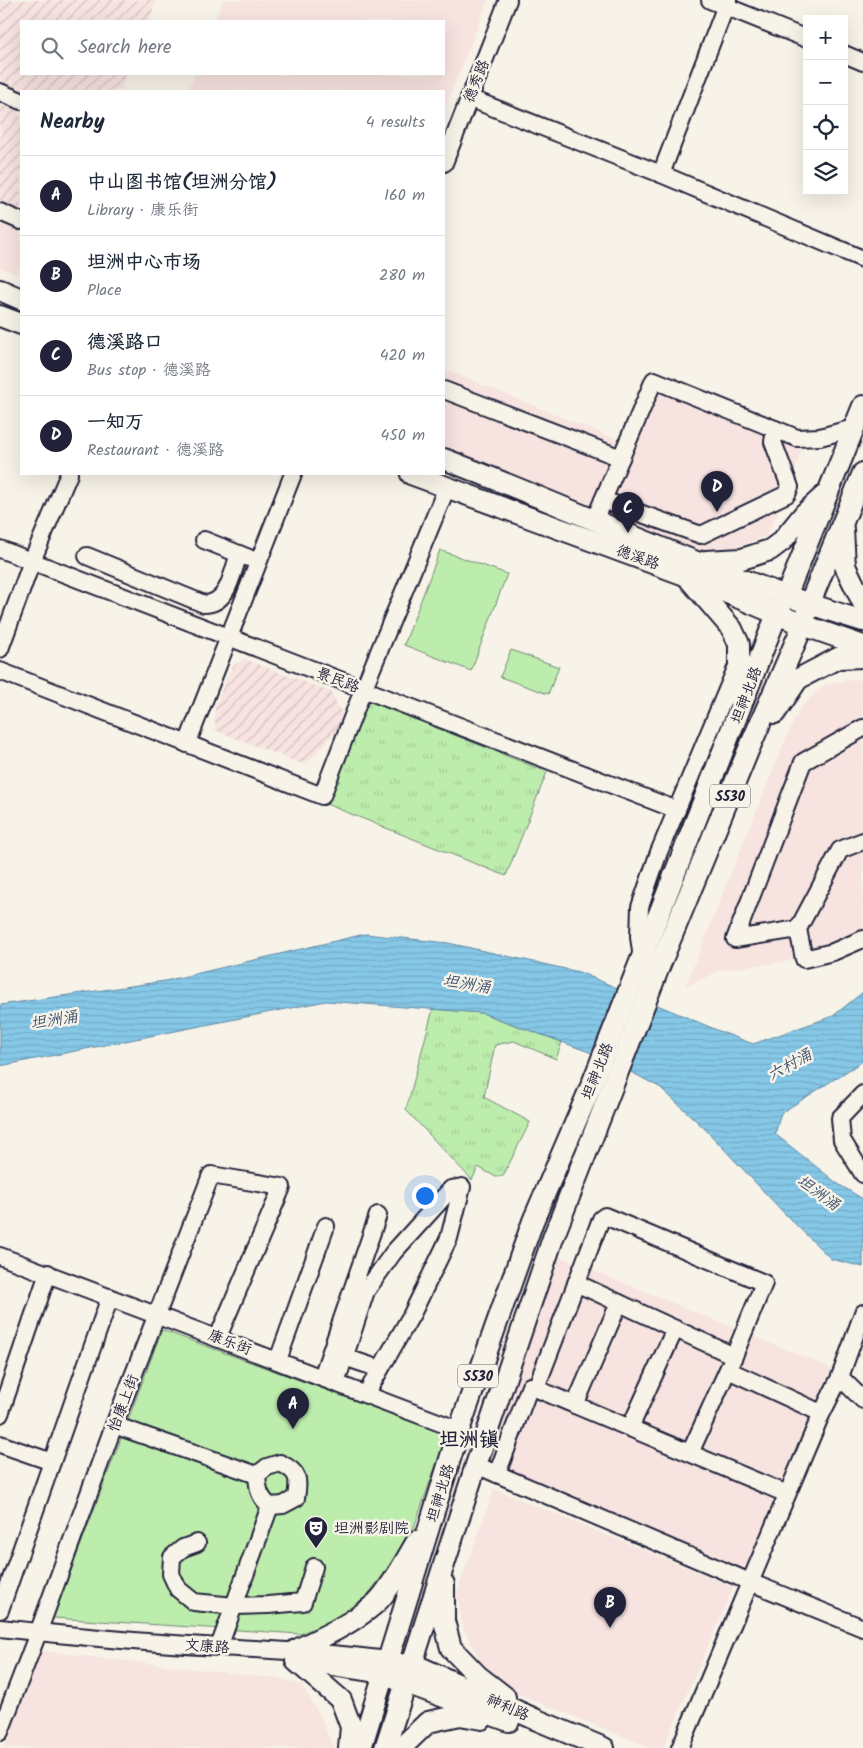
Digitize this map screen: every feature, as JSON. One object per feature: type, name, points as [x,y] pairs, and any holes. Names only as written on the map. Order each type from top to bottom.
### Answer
[{"type":"main road","points":[[0,290],[20,299]]},
{"type":"main road","points":[[0,316],[20,324]]},
{"type":"main road","name":"坦神北路","points":[[385,1748],[443,1565],[553,1238],[601,1087],[651,963],[739,713],[777,614],[830,490],[863,406]]},
{"type":"main road","name":"德溪路","points":[[445,459],[527,491],[594,521],[688,567],[777,614],[863,646]]},
{"type":"main road","points":[[809,605],[842,524],[858,498],[863,473]]},
{"type":"main road","name":"德溪路","points":[[414,475],[688,567],[863,621]]},
{"type":"main road","points":[[739,713],[739,644],[732,629],[688,567],[708,562],[742,560],[770,550],[782,541],[804,514],[830,490]]},
{"type":"main road","points":[[842,524],[845,566],[863,602]]},
{"type":"main road","name":"坦神北路","points":[[651,963],[748,752],[803,625],[809,605]]},
{"type":"main road","points":[[748,752],[798,679],[838,658],[863,657]]},
{"type":"main road","name":"坦神北路","points":[[361,1748],[460,1430],[533,1221],[601,1087]]},
{"type":"main road","points":[[349,1748],[351,1727],[340,1700],[296,1656],[377,1602],[397,1575],[433,1516]]},
{"type":"main road","points":[[443,1565],[444,1621],[451,1648],[478,1676],[532,1724],[576,1748]]},
{"type":"main road","name":"神利路","points":[[386,1668],[409,1673],[532,1724],[604,1748]]},
{"type":"main road","points":[[401,1748],[428,1722],[460,1715],[532,1724]]},
{"type":"street","name":"德秀路","points":[[445,160],[508,0]]},
{"type":"street","points":[[710,0],[727,3],[803,37]]},
{"type":"street","points":[[661,174],[727,3]]},
{"type":"street","points":[[848,56],[863,62]]},
{"type":"street","points":[[0,92],[20,101]]},
{"type":"street","points":[[469,98],[661,174],[863,259]]},
{"type":"street","points":[[0,212],[20,221]]},
{"type":"street","points":[[594,521],[654,380],[797,438],[820,437],[854,428]]},
{"type":"street","points":[[445,390],[621,458]]},
{"type":"street","points":[[603,500],[701,535],[787,494],[790,487],[773,442],[775,429]]},
{"type":"street","points":[[0,649],[32,562],[69,475]]},
{"type":"street","points":[[187,744],[293,475]]},
{"type":"street","points":[[0,671],[322,796],[363,690],[447,487]]},
{"type":"street","points":[[204,540],[259,561]]},
{"type":"street","name":"景民路","points":[[0,549],[677,810]]},
{"type":"street","points":[[87,556],[204,604],[211,604],[218,601],[224,595],[239,554]]},
{"type":"street","points":[[143,605],[152,583]]},
{"type":"street","points":[[651,963],[638,937],[640,906],[677,810],[740,659]]},
{"type":"street","points":[[798,930],[735,939],[803,762],[863,728]]},
{"type":"street","points":[[863,841],[840,850],[798,930],[804,959],[833,952],[863,939]]},
{"type":"street","points":[[863,1094],[840,1118],[842,1140],[863,1174]]},
{"type":"street","name":"怡康上街","points":[[0,1732],[114,1425],[211,1175],[282,1187],[218,1337]]},
{"type":"street","points":[[329,1380],[344,1357],[366,1291],[394,1253],[451,1189],[462,1186],[449,1238],[412,1314],[366,1394]]},
{"type":"street","points":[[329,1380],[378,1216]]},
{"type":"street","points":[[536,1388],[602,1218],[605,1216],[764,1282],[731,1363],[690,1453]]},
{"type":"street","points":[[278,1360],[326,1226]]},
{"type":"street","name":"康乐街","points":[[0,1256],[158,1314],[460,1430]]},
{"type":"street","points":[[0,1414],[48,1274]]},
{"type":"street","points":[[576,1283],[674,1328],[731,1363],[822,1413]]},
{"type":"street","points":[[0,1610],[110,1297]]},
{"type":"street","points":[[575,1405],[619,1303]]},
{"type":"street","points":[[680,1748],[787,1494],[840,1376],[863,1313]]},
{"type":"street","points":[[630,1428],[674,1328]]},
{"type":"street","points":[[344,1357],[380,1369]]},
{"type":"street","points":[[840,1376],[863,1400]]},
{"type":"street","points":[[497,1474],[530,1386],[787,1494]]},
{"type":"street","points":[[114,1425],[257,1475]]},
{"type":"street","points":[[0,1444],[52,1462]]},
{"type":"street","points":[[280,1464],[290,1468],[298,1481],[296,1498],[283,1505],[270,1506],[262,1499],[258,1489],[257,1475],[266,1467],[280,1464]]},
{"type":"street","points":[[476,1465],[863,1628]]},
{"type":"street","points":[[219,1647],[270,1506]]},
{"type":"street","points":[[197,1543],[183,1548],[172,1557],[171,1574],[178,1589],[194,1602],[234,1606],[303,1602],[314,1567]]},
{"type":"street","name":"文康路","points":[[0,1628],[36,1637],[219,1647],[296,1656]]},
{"type":"street","points":[[0,1639],[36,1637],[296,1656],[318,1663],[386,1668]]},
{"type":"shaded area","points":[[0,0],[157,0],[148,20],[20,20],[20,75],[127,75],[120,90],[20,90],[20,221],[0,212]]},
{"type":"shaded area","points":[[223,0],[488,0],[445,108],[445,90],[188,90],[195,75],[445,75],[445,20],[215,20]]},
{"type":"shaded area","points":[[0,212],[20,221],[20,265],[16,274],[0,267]]},
{"type":"shaded area","points":[[445,369],[618,440],[642,379],[803,445],[787,494],[766,536],[710,557],[445,449]]},
{"type":"shaded area","points":[[244,659],[331,692],[346,721],[305,765],[215,730],[215,708],[225,682],[233,666]]},
{"type":"shaded area","points":[[863,679],[863,939],[804,959],[721,970],[685,987],[787,736],[801,707],[824,685]]},
{"type":"shaded area","points":[[548,1252],[826,1366],[840,1377],[750,1582],[476,1465]]},
{"type":"shaded area","points":[[494,1489],[734,1587],[663,1748],[651,1748],[514,1692],[481,1661],[463,1628],[457,1593]]},
{"type":"shaded area","points":[[41,1651],[281,1679],[302,1685],[320,1716],[333,1748],[5,1748]]},
{"type":"green space","points":[[440,550],[507,574],[471,671],[404,645]]},
{"type":"green space","points":[[511,650],[559,667],[548,694],[500,677]]},
{"type":"green space","points":[[367,700],[547,772],[506,876],[326,804]]},
{"type":"green space","points":[[433,1009],[482,1013],[562,1042],[556,1059],[514,1041],[495,1045],[484,1097],[530,1122],[503,1176],[496,1177],[478,1167],[472,1180],[406,1110]]},
{"type":"green space","points":[[162,1330],[447,1434],[413,1530],[391,1565],[365,1598],[335,1619],[300,1634],[53,1618]]},
{"type":"water","points":[[365,934],[448,943],[579,972],[753,1044],[833,1016],[863,992],[863,1061],[781,1113],[775,1134],[838,1184],[863,1199],[863,1267],[831,1259],[785,1214],[706,1130],[661,1088],[603,1057],[482,1013],[326,1001],[0,1066],[0,1005],[165,981]]},
{"type":"place","name":"一知万","points":[[717,512]]},
{"type":"place","name":"德溪路口","points":[[628,533]]},
{"type":"place","name":"中山图书馆(坦洲分馆)","points":[[293,1429]]},
{"type":"place","name":"坦洲影剧院","points":[[316,1549]]},
{"type":"place","name":"坦洲中心市场","points":[[610,1628]]},
{"type":"district","name":"坦洲镇","points":[[469,1439]]},
{"type":"water label","name":"坦洲涌","points":[[467,983]]},
{"type":"water label","name":"坦洲涌","points":[[54,1019]]},
{"type":"water label","name":"六村涌","points":[[789,1064]]},
{"type":"water label","name":"坦洲涌","points":[[819,1192]]}]
